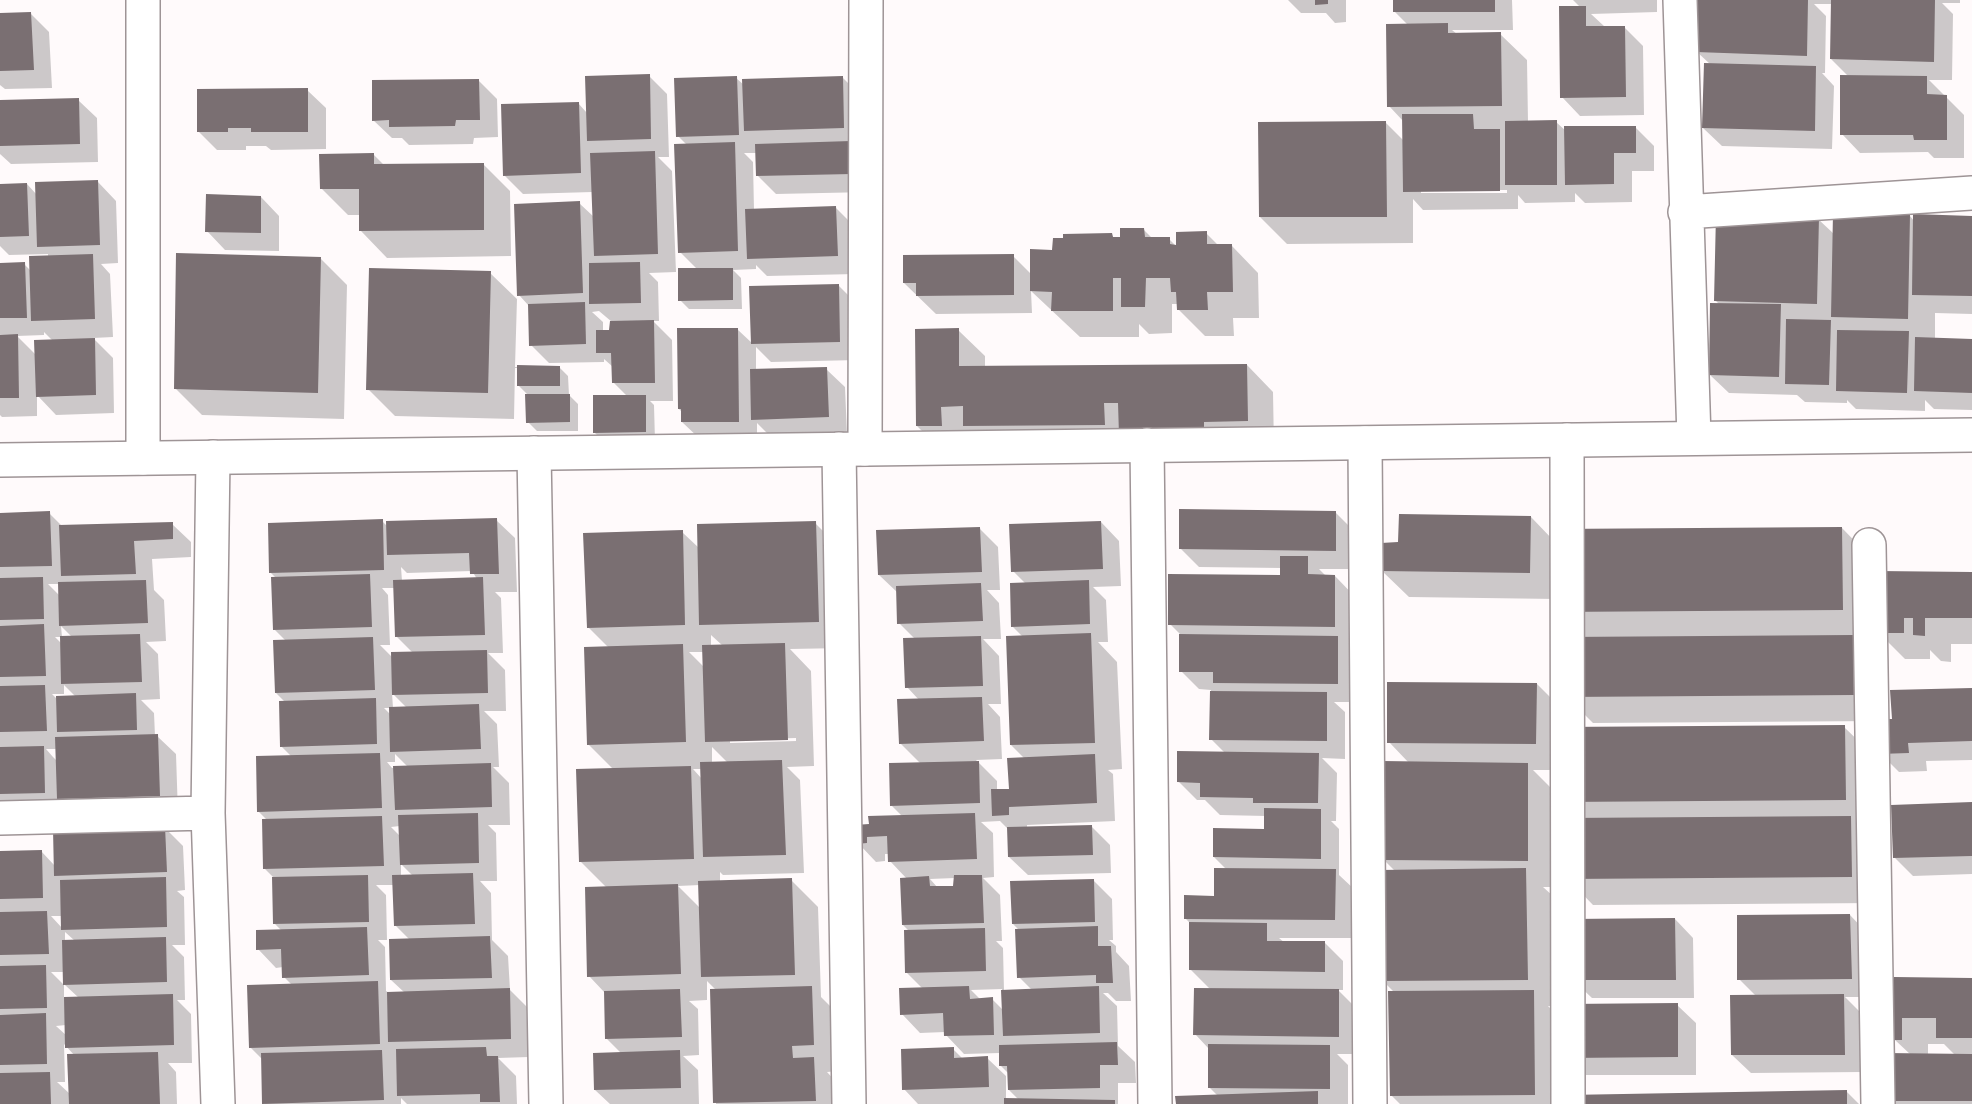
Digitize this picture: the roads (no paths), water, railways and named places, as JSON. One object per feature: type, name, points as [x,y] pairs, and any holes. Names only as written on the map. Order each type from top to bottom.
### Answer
[{"type":"street","points":[[143,0],[143,458]]},
{"type":"street","points":[[849,1104],[852,449],[866,0]]},
{"type":"street","points":[[1680,0],[1694,438]]},
{"type":"street","points":[[1685,212],[1972,193]]},
{"type":"street","points":[[0,460],[1972,435]]},
{"type":"street","points":[[1567,440],[1568,1104]]},
{"type":"street","points":[[1365,443],[1370,1104]]},
{"type":"street","points":[[1147,445],[1155,1104]]},
{"type":"street","points":[[534,453],[546,1104]]},
{"type":"street","points":[[213,457],[208,813],[218,1104]]},
{"type":"street","points":[[1869,545],[1878,1104]]},
{"type":"street","points":[[0,818],[208,813]]}]
